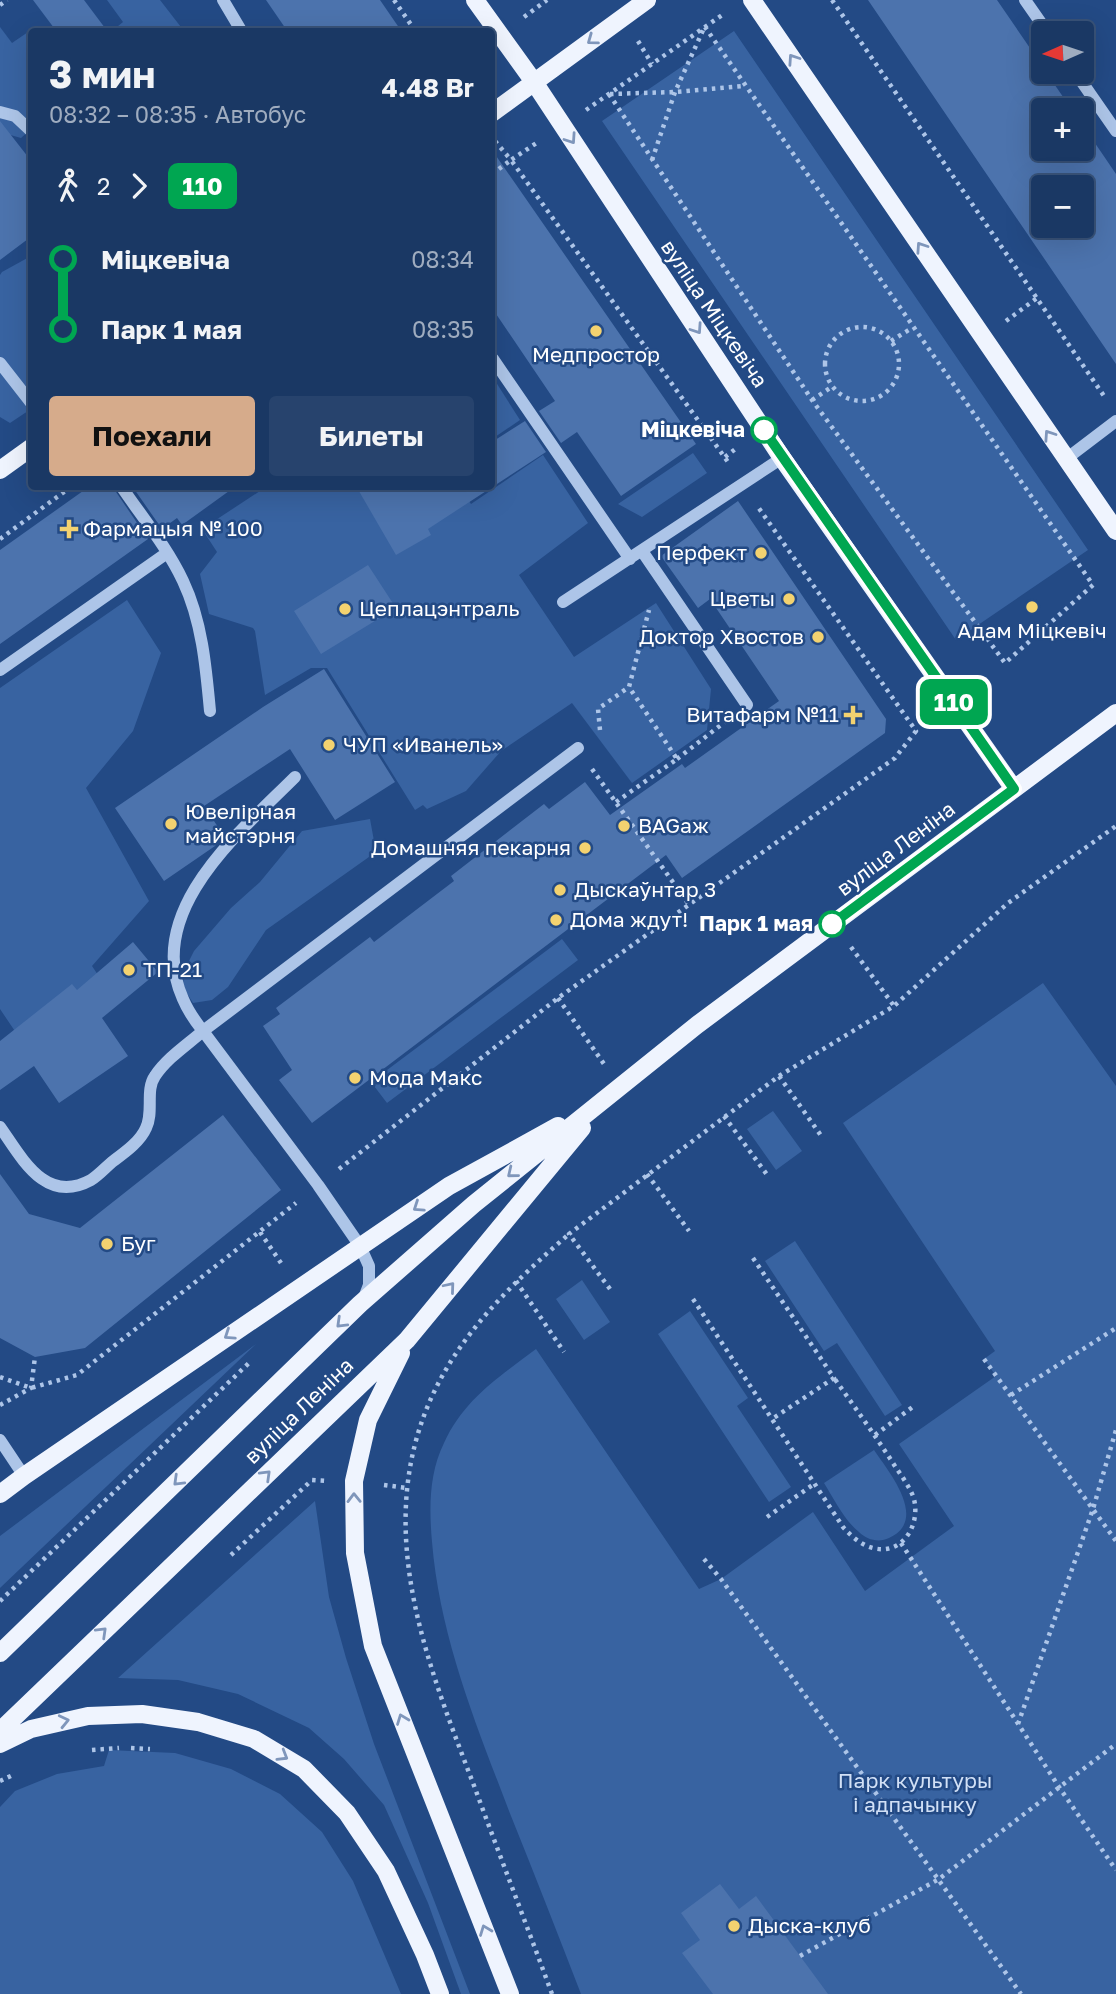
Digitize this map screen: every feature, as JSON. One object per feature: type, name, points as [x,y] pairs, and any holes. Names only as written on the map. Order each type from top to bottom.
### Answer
[{"type":"main road","name":"вуліца Міцкевіча","points":[[475,0],[534,82],[782,457],[1014,789]]},
{"type":"main road","points":[[495,111],[647,0]]},
{"type":"main road","points":[[752,0],[1116,531]]},
{"type":"main road","points":[[0,470],[28,450]]},
{"type":"main road","name":"вуліца Леніна","points":[[0,1653],[360,1304],[474,1204],[697,1026],[1116,713]]},
{"type":"main road","points":[[0,1494],[449,1186],[604,1101]]},
{"type":"main road","name":"вуліца Леніна","points":[[0,1731],[407,1340],[604,1101]]},
{"type":"main road","points":[[407,1340],[368,1420],[354,1481],[355,1553],[373,1646],[510,1994]]},
{"type":"main road","points":[[0,1744],[31,1729],[88,1716],[142,1714],[198,1722],[254,1739],[304,1769],[347,1813],[386,1871],[440,1994]]},
{"type":"street","points":[[223,0],[240,28]]},
{"type":"street","points":[[1025,0],[1040,21]]},
{"type":"street","points":[[1083,84],[1116,131]]},
{"type":"street","points":[[0,112],[15,116],[28,128]]},
{"type":"street","points":[[495,362],[636,555],[658,575],[747,705]]},
{"type":"street","points":[[0,363],[28,399]]},
{"type":"street","points":[[1066,459],[1116,421]]},
{"type":"street","points":[[563,602],[782,457]]},
{"type":"street","points":[[124,490],[183,581],[195,614],[206,669],[210,711]]},
{"type":"street","points":[[0,670],[167,553]]},
{"type":"street","points":[[0,1127],[31,1170],[47,1183],[71,1186],[92,1179],[136,1142],[146,1130],[154,1077],[174,1055],[578,748]]},
{"type":"street","points":[[295,777],[213,863],[187,901],[179,921],[174,961],[176,980],[190,1014],[318,1185],[360,1246],[370,1275],[367,1292],[360,1304]]},
{"type":"street","points":[[0,1440],[24,1476]]},
{"type":"path","points":[[0,5],[7,0]]},
{"type":"path","points":[[394,0],[413,28]]},
{"type":"path","points":[[832,0],[1109,404]]},
{"type":"path","points":[[609,94],[812,400],[1005,663],[1093,585],[705,27]]},
{"type":"path","points":[[652,160],[675,92],[705,27]]},
{"type":"path","points":[[495,172],[705,27]]},
{"type":"path","points":[[609,94],[744,86]]},
{"type":"path","points":[[0,1405],[31,1388],[77,1374],[558,998],[895,758],[916,731],[724,457],[495,141]]},
{"type":"path","points":[[861,327],[874,329],[891,341],[898,355],[899,367],[896,379],[880,397],[869,401],[845,397],[828,379],[827,355],[831,344],[839,335],[861,327]]},
{"type":"path","points":[[891,341],[912,328]]},
{"type":"path","points":[[812,400],[833,386]]},
{"type":"path","points":[[0,539],[67,490]]},
{"type":"path","points":[[658,575],[629,687],[598,709],[600,731],[578,748],[690,906]]},
{"type":"path","points":[[629,687],[677,759]]},
{"type":"path","points":[[616,802],[747,705]]},
{"type":"path","points":[[552,1994],[438,1690],[420,1633],[406,1537],[407,1488],[415,1446],[429,1404],[447,1368],[492,1306],[569,1234],[779,1076],[894,1006],[1008,903],[1116,826]]},
{"type":"path","points":[[834,923],[894,1006]]},
{"type":"path","points":[[558,998],[620,1088]]},
{"type":"path","points":[[779,1076],[822,1137]]},
{"type":"path","points":[[724,1116],[768,1176]]},
{"type":"path","points":[[647,1174],[689,1231]]},
{"type":"path","points":[[569,1234],[610,1289]]},
{"type":"path","points":[[693,1299],[842,1527],[850,1536],[870,1548],[882,1550],[900,1543],[915,1525],[915,1503],[908,1487],[753,1258]]},
{"type":"path","points":[[516,1281],[564,1352]]},
{"type":"path","points":[[1011,1395],[1116,1328]]},
{"type":"path","points":[[0,1601],[259,1352]]},
{"type":"path","points":[[31,1388],[35,1357]]},
{"type":"path","points":[[984,1359],[1116,1541]]},
{"type":"path","points":[[0,1377],[31,1388]]},
{"type":"path","points":[[772,1419],[834,1378]]},
{"type":"path","points":[[875,1435],[914,1406]]},
{"type":"path","points":[[1018,1724],[1093,1509],[1116,1430]]},
{"type":"path","points":[[223,1562],[312,1480]]},
{"type":"path","points":[[767,1517],[814,1484]]},
{"type":"path","points":[[900,1543],[1116,1870]]},
{"type":"path","points":[[704,1559],[1021,1994]]},
{"type":"path","points":[[88,1716],[92,1750]]},
{"type":"path","points":[[800,1956],[939,1879],[1116,1744]]},
{"type":"path","points":[[80,1752],[152,1749]]},
{"type":"path","points":[[0,1781],[23,1770]]},
{"type":"green space","points":[[107,0],[160,0],[182,28],[116,28],[123,22]]},
{"type":"green space","points":[[0,27],[12,43],[28,32],[28,132],[21,138],[0,132]]},
{"type":"green space","points":[[734,31],[1088,550],[956,640],[602,121]]},
{"type":"green space","points":[[28,258],[28,411],[10,423],[0,417],[2,272]]},
{"type":"green space","points":[[495,381],[520,420],[495,437]]},
{"type":"green space","points":[[693,453],[707,473],[642,517],[618,504]]},
{"type":"green space","points":[[543,455],[588,523],[519,575],[574,657],[656,603],[711,689],[707,730],[632,783],[572,703],[501,751],[466,791],[427,809],[423,805],[415,810],[327,668],[311,668],[265,695],[253,628],[209,614],[200,574],[217,552],[202,529],[261,490],[462,490],[471,504]]},
{"type":"green space","points":[[127,600],[161,653],[133,731],[86,788],[149,901],[92,966],[114,999],[33,1058],[0,1009],[0,688]]},
{"type":"green space","points":[[370,819],[376,852],[266,930],[228,987],[212,1000],[193,1003],[183,987],[184,971],[194,951],[231,908],[260,882],[302,831]]},
{"type":"green space","points":[[562,939],[578,960],[387,1103],[371,1082]]},
{"type":"green space","name":"Парк культуры і адпачынку","points":[[1043,983],[1116,1086],[1116,1994],[581,1994],[473,1716],[443,1613],[432,1542],[431,1504],[435,1466],[444,1443],[452,1427],[472,1401],[536,1349],[699,1589],[721,1579],[813,1512],[865,1591],[954,1526],[899,1444],[996,1376],[984,1359],[995,1351],[843,1123]]},
{"type":"green space","points":[[773,1111],[802,1151],[776,1170],[747,1129]]},
{"type":"green space","points":[[795,1241],[902,1405],[885,1416],[837,1343],[824,1351],[765,1261]]},
{"type":"green space","points":[[582,1280],[610,1322],[584,1340],[556,1299]]},
{"type":"green space","points":[[690,1311],[748,1398],[737,1406],[791,1487],[769,1502],[658,1334]]},
{"type":"green space","points":[[256,1344],[0,1588],[0,1536]]},
{"type":"green space","points":[[874,1450],[896,1483],[906,1508],[906,1520],[900,1530],[881,1540],[866,1537],[849,1522],[824,1483]]},
{"type":"green space","points":[[315,1501],[329,1597],[346,1658],[374,1744],[470,1994],[461,1994],[428,1903],[384,1805],[344,1759],[309,1728],[238,1694],[178,1680],[118,1678]]},
{"type":"green space","points":[[109,1750],[175,1753],[231,1769],[280,1794],[322,1832],[353,1881],[401,1994],[0,1994],[0,1807],[15,1791],[57,1774],[104,1766]]},
{"type":"building","points":[[33,0],[84,0],[105,28],[54,28]]},
{"type":"building","points":[[266,0],[380,0],[399,28],[285,28]]},
{"type":"building","points":[[868,0],[997,0],[1031,50],[1031,84],[1054,84],[1064,98],[1031,98],[1031,161],[1094,161],[1094,142],[1116,174],[1116,364]]},
{"type":"building","points":[[0,121],[28,157],[28,239],[0,260]]},
{"type":"building","points":[[495,154],[696,444],[621,496],[577,432],[561,443],[539,411],[555,401],[495,312]]},
{"type":"building","points":[[525,421],[546,452],[495,485],[495,440]]},
{"type":"building","points":[[84,490],[115,490],[148,539],[0,644],[0,550]]},
{"type":"building","points":[[135,490],[230,490],[182,525],[177,518],[162,529]]},
{"type":"building","points":[[358,490],[488,490],[428,529],[431,535],[396,555]]},
{"type":"building","points":[[738,501],[886,719],[885,733],[682,878],[666,855],[312,1123],[279,1080],[292,1070],[263,1026],[280,1014],[276,1008],[370,937],[374,942],[454,881],[451,876],[544,804],[549,809],[585,782],[610,815],[682,764],[685,768],[779,701],[710,599],[698,608],[661,556]]},
{"type":"building","name":"Цеплацэнтраль","points":[[368,565],[396,608],[321,654],[294,611]]},
{"type":"building","points":[[324,669],[395,782],[335,820],[290,749],[204,806],[224,836],[215,846],[164,881],[115,808],[263,707]]},
{"type":"building","points":[[133,942],[158,972],[102,1018],[128,1056],[59,1103],[34,1066],[0,1090],[0,1041],[72,984],[77,990]]},
{"type":"building","name":"Буг","points":[[223,1115],[281,1190],[85,1348],[35,1357],[0,1338],[0,1174],[29,1214],[80,1228]]},
{"type":"building","name":"Дыска-клуб","points":[[720,1884],[739,1909],[756,1896],[828,1994],[713,1994],[682,1953],[700,1940],[681,1913]]},
{"type":"bus line","name":"110","points":[[764,430],[1014,789],[832,924]]},
{"type":"place","name":"Медпростор","points":[[596,331]]},
{"type":"place","name":"Міцкевіча","points":[[764,430]]},
{"type":"place","name":"Фармацыя № 100","points":[[69,529]]},
{"type":"place","name":"Перфект","points":[[761,553]]},
{"type":"place","name":"Цветы","points":[[789,599]]},
{"type":"place","name":"Адам Міцкевіч","points":[[1032,607]]},
{"type":"place","name":"Цеплацэнтраль","points":[[345,609]]},
{"type":"place","name":"Доктор Хвостов","points":[[818,637]]},
{"type":"place","name":"Витафарм №11","points":[[853,715]]},
{"type":"place","name":"ЧУП «Иванель»","points":[[329,745]]},
{"type":"place","name":"Ювелірная майстэрня","points":[[171,824]]},
{"type":"place","name":"BAGаж","points":[[624,826]]},
{"type":"place","name":"Домашняя пекарня","points":[[585,848]]},
{"type":"place","name":"Дыскаўнтар 3","points":[[560,890]]},
{"type":"place","name":"Дома ждут!","points":[[556,920]]},
{"type":"place","name":"Парк 1 мая","points":[[832,924]]},
{"type":"place","name":"ТП-21","points":[[129,970]]},
{"type":"place","name":"Мода Макс","points":[[355,1078]]},
{"type":"place","name":"Буг","points":[[107,1244]]},
{"type":"place","name":"Дыска-клуб","points":[[734,1926]]}]
